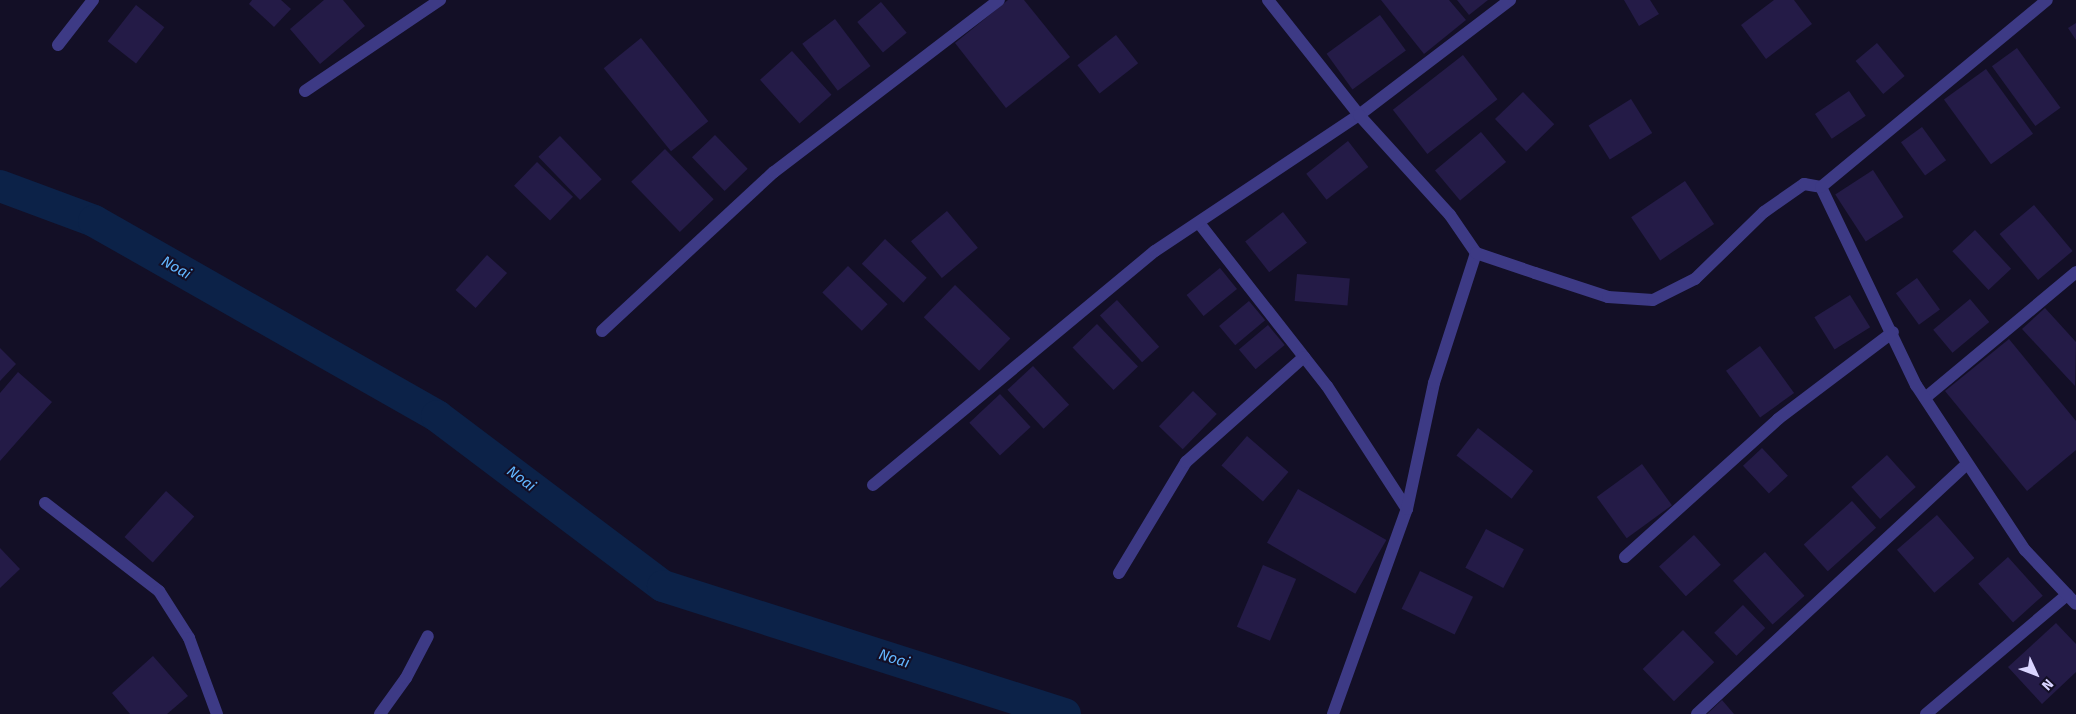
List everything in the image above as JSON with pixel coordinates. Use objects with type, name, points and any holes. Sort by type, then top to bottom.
[{"type":"street","points":[[58,45],[93,0]]},
{"type":"street","points":[[305,91],[440,0]]},
{"type":"street","points":[[602,331],[774,172],[998,0]]},
{"type":"street","points":[[1268,0],[1359,115],[1450,216],[1476,253],[1608,297],[1653,300],[1694,279],[1764,212],[1804,184],[1822,187],[2047,0]]},
{"type":"street","points":[[873,485],[1155,251],[1359,115],[1510,0]]},
{"type":"street","points":[[1822,187],[1924,398],[2025,550],[2072,599],[1926,714]]},
{"type":"street","points":[[1199,223],[1304,357],[1407,509]]},
{"type":"street","points":[[1333,714],[1407,509],[1434,383],[1476,253]]},
{"type":"street","points":[[1924,398],[2076,272]]},
{"type":"street","points":[[1625,557],[1778,419],[1893,332]]},
{"type":"street","points":[[1118,573],[1186,462],[1304,357]]},
{"type":"street","points":[[1696,714],[1967,464]]},
{"type":"street","points":[[45,503],[158,591],[189,638],[218,714]]},
{"type":"street","points":[[380,714],[406,678],[428,636]]},
{"type":"building","points":[[252,0],[281,0],[291,9],[274,27],[249,4]]},
{"type":"building","points":[[324,0],[343,0],[365,26],[320,64],[290,29]]},
{"type":"building","points":[[1008,0],[1024,0],[1070,57],[1006,108],[955,43]]},
{"type":"building","points":[[1381,0],[1449,0],[1466,20],[1424,54]]},
{"type":"building","points":[[1457,0],[1488,0],[1469,15]]},
{"type":"building","points":[[1624,0],[1650,0],[1659,14],[1639,26]]},
{"type":"building","points":[[1774,0],[1794,0],[1812,24],[1766,59],[1741,25]]},
{"type":"building","points":[[881,2],[907,33],[883,53],[857,22]]},
{"type":"building","points":[[136,5],[164,27],[136,63],[108,41]]},
{"type":"building","points":[[1380,15],[1406,51],[1352,89],[1327,54]]},
{"type":"building","points":[[835,19],[871,66],[838,91],[802,44]]},
{"type":"building","points":[[2076,23],[2076,40],[2068,28]]},
{"type":"building","points":[[1116,35],[1138,63],[1100,94],[1077,65]]},
{"type":"building","points":[[641,38],[708,121],[671,151],[604,68]]},
{"type":"building","points":[[1877,43],[1905,76],[1883,94],[1856,61]]},
{"type":"building","points":[[2017,48],[2060,108],[2035,126],[1992,66]]},
{"type":"building","points":[[792,51],[831,95],[800,124],[760,80]]},
{"type":"building","points":[[1463,55],[1497,99],[1427,154],[1393,110]]},
{"type":"building","points":[[1986,69],[2033,134],[1991,164],[1944,100]]},
{"type":"building","points":[[1849,91],[1866,116],[1832,139],[1815,114]]},
{"type":"building","points":[[1523,92],[1554,124],[1526,151],[1495,119]]},
{"type":"building","points":[[1631,99],[1652,133],[1610,159],[1589,125]]},
{"type":"building","points":[[1922,127],[1946,160],[1925,175],[1901,142]]},
{"type":"building","points":[[1481,132],[1506,162],[1460,200],[1435,171]]},
{"type":"building","points":[[715,135],[748,169],[725,191],[692,157]]},
{"type":"building","points":[[560,136],[602,179],[580,200],[538,157]]},
{"type":"building","points":[[1348,141],[1368,167],[1327,200],[1306,174]]},
{"type":"building","points":[[665,149],[714,199],[680,232],[631,182]]},
{"type":"building","points":[[537,162],[573,197],[550,220],[514,186]]},
{"type":"building","points":[[1873,170],[1903,217],[1866,241],[1835,195]]},
{"type":"building","points":[[1685,181],[1714,224],[1660,260],[1631,217]]},
{"type":"building","points":[[2034,205],[2073,251],[2038,280],[2000,234]]},
{"type":"building","points":[[947,211],[978,248],[942,278],[911,241]]},
{"type":"building","points":[[1283,212],[1307,243],[1269,272],[1245,242]]},
{"type":"building","points":[[1975,230],[2011,269],[1988,290],[1952,251]]},
{"type":"building","points":[[885,239],[927,278],[903,303],[862,264]]},
{"type":"building","points":[[487,255],[507,273],[476,308],[456,290]]},
{"type":"building","points":[[848,266],[888,304],[862,331],[822,293]]},
{"type":"building","points":[[1220,268],[1237,289],[1204,316],[1187,295]]},
{"type":"building","points":[[1297,274],[1350,279],[1347,306],[1295,301]]},
{"type":"building","points":[[1917,278],[1940,310],[1919,325],[1896,293]]},
{"type":"building","points":[[955,285],[1010,338],[979,371],[924,317]]},
{"type":"building","points":[[1850,295],[1870,327],[1835,349],[1814,317]]},
{"type":"building","points":[[1970,299],[1989,322],[1953,353],[1933,330]]},
{"type":"building","points":[[1117,300],[1159,347],[1142,362],[1100,315]]},
{"type":"building","points":[[1249,301],[1265,320],[1235,345],[1219,326]]},
{"type":"building","points":[[2045,308],[2076,342],[2075,386],[2022,329]]},
{"type":"building","points":[[1097,324],[1138,366],[1114,390],[1073,348]]},
{"type":"building","points":[[1268,325],[1285,345],[1256,369],[1239,349]]},
{"type":"building","points":[[2009,339],[2076,421],[2076,450],[2027,491],[1945,391]]},
{"type":"building","points":[[1760,346],[1794,393],[1760,418],[1726,371]]},
{"type":"building","points":[[0,348],[16,364],[0,381]]},
{"type":"building","points":[[1033,366],[1069,405],[1044,429],[1007,390]]},
{"type":"building","points":[[18,372],[52,402],[0,461],[0,393]]},
{"type":"building","points":[[1193,391],[1217,414],[1183,449],[1159,426]]},
{"type":"building","points":[[1000,394],[1031,427],[1000,456],[969,423]]},
{"type":"building","points":[[1478,428],[1533,471],[1512,499],[1456,456]]},
{"type":"building","points":[[1247,436],[1289,472],[1263,502],[1221,465]]},
{"type":"building","points":[[1762,448],[1788,476],[1769,494],[1743,466]]},
{"type":"building","points":[[1887,455],[1916,487],[1880,519],[1851,487]]},
{"type":"building","points":[[1642,464],[1672,505],[1627,538],[1597,497]]},
{"type":"building","points":[[1298,489],[1386,540],[1355,594],[1267,543]]},
{"type":"building","points":[[166,491],[194,516],[153,563],[125,537]]},
{"type":"building","points":[[1852,501],[1876,528],[1828,571],[1804,544]]},
{"type":"building","points":[[1937,515],[1974,558],[1934,593],[1897,550]]},
{"type":"building","points":[[1486,529],[1524,549],[1503,588],[1465,568]]},
{"type":"building","points":[[1694,535],[1721,565],[1686,596],[1659,566]]},
{"type":"building","points":[[0,548],[20,569],[0,588]]},
{"type":"building","points":[[1765,552],[1804,596],[1773,625],[1733,581]]},
{"type":"building","points":[[2008,557],[2043,596],[2013,622],[1978,584]]},
{"type":"building","points":[[1263,565],[1296,579],[1270,641],[1237,627]]},
{"type":"building","points":[[1420,571],[1473,597],[1455,635],[1402,609]]},
{"type":"building","points":[[1743,605],[1765,628],[1736,656],[1714,633]]},
{"type":"building","points":[[2056,623],[2076,644],[2076,672],[2042,704],[2008,667]]},
{"type":"building","points":[[1683,630],[1714,662],[1674,701],[1643,669]]},
{"type":"building","points":[[153,656],[188,696],[167,714],[130,714],[112,693]]},
{"type":"building","points":[[1722,700],[1734,714],[1707,714]]},
{"type":"waterway","name":"Noai","points":[[0,186],[94,221],[437,416],[663,586],[1065,714]]}]
